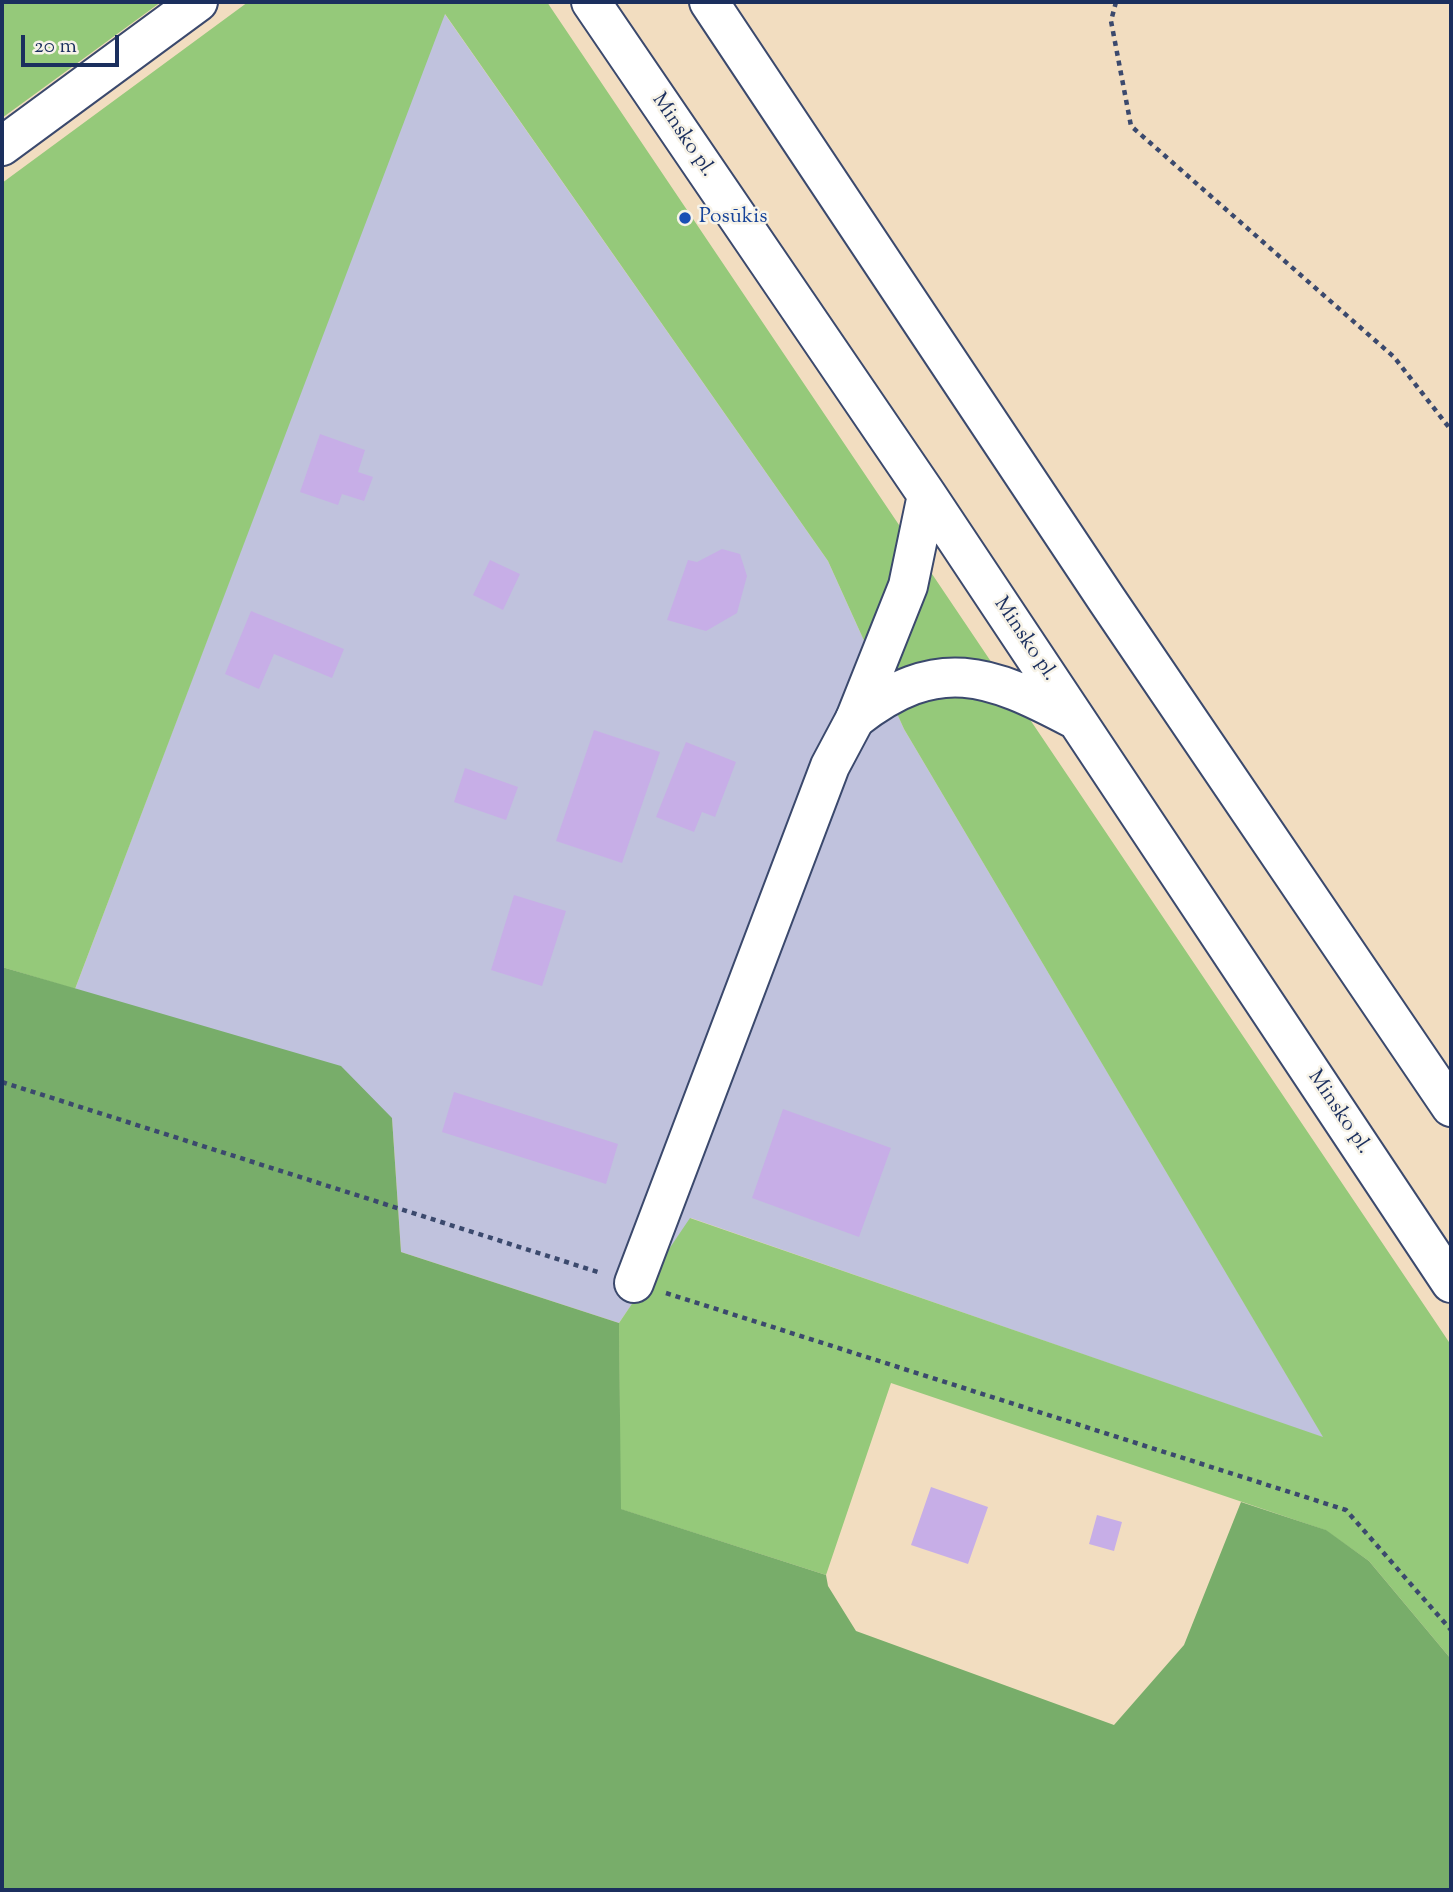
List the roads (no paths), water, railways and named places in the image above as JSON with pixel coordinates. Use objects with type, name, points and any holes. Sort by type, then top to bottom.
[{"type":"main road","points":[[2,146],[198,2]]},
{"type":"main road","name":"Minsko pl.","points":[[591,2],[927,495],[1451,1283]]},
{"type":"main road","points":[[709,2],[1115,612],[1451,1107]]},
{"type":"main road","points":[[634,1283],[830,766],[855,719],[908,586],[927,495]]},
{"type":"main road","points":[[855,719],[876,703],[918,681],[981,678],[1017,689],[1078,721]]},
{"type":"place","name":"Posūkis","points":[[685,218]]}]
